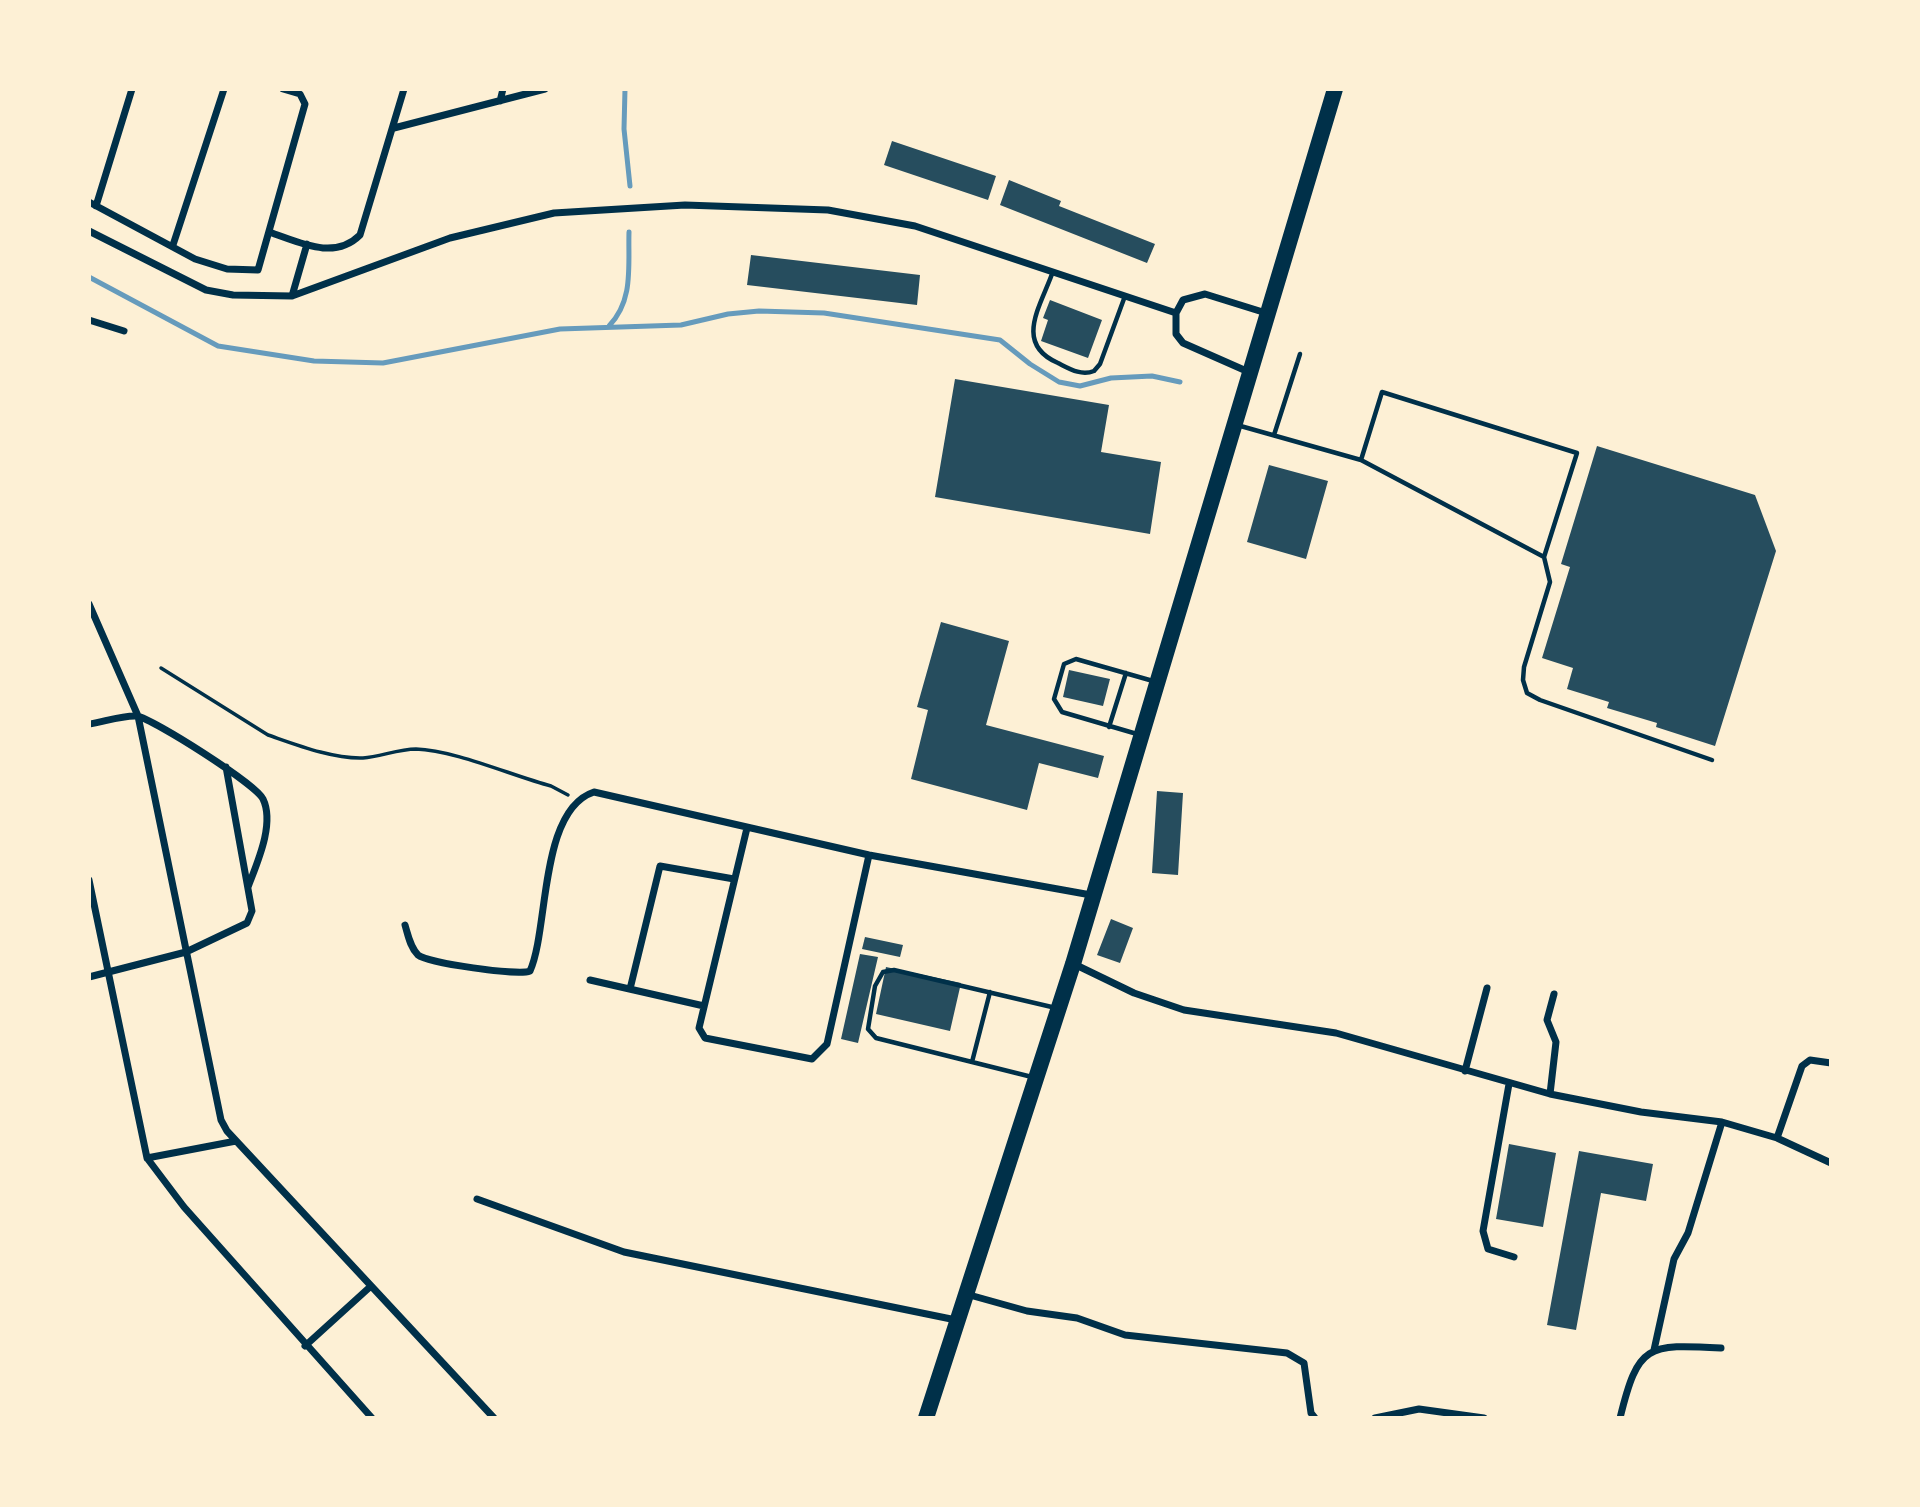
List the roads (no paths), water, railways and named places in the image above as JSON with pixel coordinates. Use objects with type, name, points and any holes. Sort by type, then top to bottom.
[{"type":"main road","points":[[926,1418],[1073,964],[1091,895],[1237,425],[1335,89]]},
{"type":"street","points":[[132,89],[93,204],[214,266],[258,270],[305,104],[300,94],[283,89]]},
{"type":"street","points":[[173,245],[223,89]]},
{"type":"street","points":[[269,232],[307,244],[337,249],[351,244],[360,235],[404,89]]},
{"type":"street","points":[[500,101],[503,89]]},
{"type":"street","points":[[394,128],[545,89]]},
{"type":"street","points":[[89,230],[206,290],[233,295],[292,296],[393,257],[463,235],[554,213],[672,205],[768,207],[869,216],[915,226],[1052,274],[1177,313]]},
{"type":"street","points":[[292,296],[307,244]]},
{"type":"street","points":[[1251,373],[1183,342],[1176,334],[1177,313],[1183,300],[1205,294],[1269,314]]},
{"type":"street","points":[[89,320],[124,331]]},
{"type":"street","points":[[89,604],[138,716],[221,1120],[236,1141],[494,1418]]},
{"type":"street","points":[[89,724],[138,716],[226,766],[249,784],[264,800],[265,828],[248,888]]},
{"type":"street","points":[[89,977],[186,952],[247,923],[252,911],[226,766]]},
{"type":"street","points":[[405,925],[416,953],[429,960],[527,973],[530,971],[549,867],[565,819],[579,801],[589,794],[598,793],[869,855],[1091,895]]},
{"type":"street","points":[[747,828],[699,1028],[705,1038],[812,1059],[816,1057],[827,1044],[869,855]]},
{"type":"street","points":[[630,989],[660,866],[734,879]]},
{"type":"street","points":[[89,880],[147,1158],[184,1207],[305,1346],[372,1418]]},
{"type":"street","points":[[1073,964],[1134,993],[1184,1010],[1336,1032],[1550,1094],[1641,1112],[1722,1122],[1777,1138],[1831,1163]]},
{"type":"street","points":[[590,980],[704,1006]]},
{"type":"street","points":[[1465,1071],[1487,988]]},
{"type":"street","points":[[1550,1094],[1556,1042],[1547,1020],[1554,994]]},
{"type":"street","points":[[1777,1138],[1802,1066],[1810,1060],[1831,1063]]},
{"type":"street","points":[[1509,1084],[1483,1231],[1488,1250],[1514,1257]]},
{"type":"street","points":[[1620,1418],[1633,1370],[1654,1350],[1674,1259],[1688,1233],[1722,1122]]},
{"type":"street","points":[[147,1158],[236,1141]]},
{"type":"street","points":[[477,1199],[624,1252],[957,1320]]},
{"type":"street","points":[[305,1346],[371,1286]]},
{"type":"street","points":[[965,1294],[1027,1311],[1077,1318],[1125,1335],[1287,1353],[1304,1363],[1311,1413],[1315,1418]]},
{"type":"street","points":[[1654,1350],[1721,1348]]},
{"type":"street","points":[[1375,1418],[1419,1409],[1484,1418]]},
{"type":"lane","points":[[1052,274],[1033,327],[1034,343],[1042,357],[1079,373],[1094,372],[1100,364],[1125,296]]},
{"type":"lane","points":[[1273,435],[1300,354]]},
{"type":"lane","points":[[1361,460],[1382,392],[1577,453],[1544,556],[1550,582],[1524,667],[1527,693],[1540,700],[1712,760]]},
{"type":"lane","points":[[1237,425],[1361,460],[1544,556]]},
{"type":"lane","points":[[1141,735],[1067,715],[1057,707],[1055,699],[1064,664],[1076,659],[1157,682]]},
{"type":"lane","points":[[1109,727],[1126,673]]},
{"type":"lane","points":[[1036,1078],[877,1038],[868,1029],[875,986],[883,972],[894,970],[1058,1008]]},
{"type":"lane","points":[[972,1062],[990,992]]},
{"type":"waterway","points":[[625,89],[624,129],[630,186]]},
{"type":"waterway","points":[[609,326],[623,305],[626,294],[629,232]]},
{"type":"waterway","points":[[89,277],[218,346],[314,361],[383,363],[560,329],[681,325],[728,314],[759,311],[824,313],[1000,340],[1030,364],[1059,382],[1080,386],[1111,378],[1152,376],[1180,382]]}]
